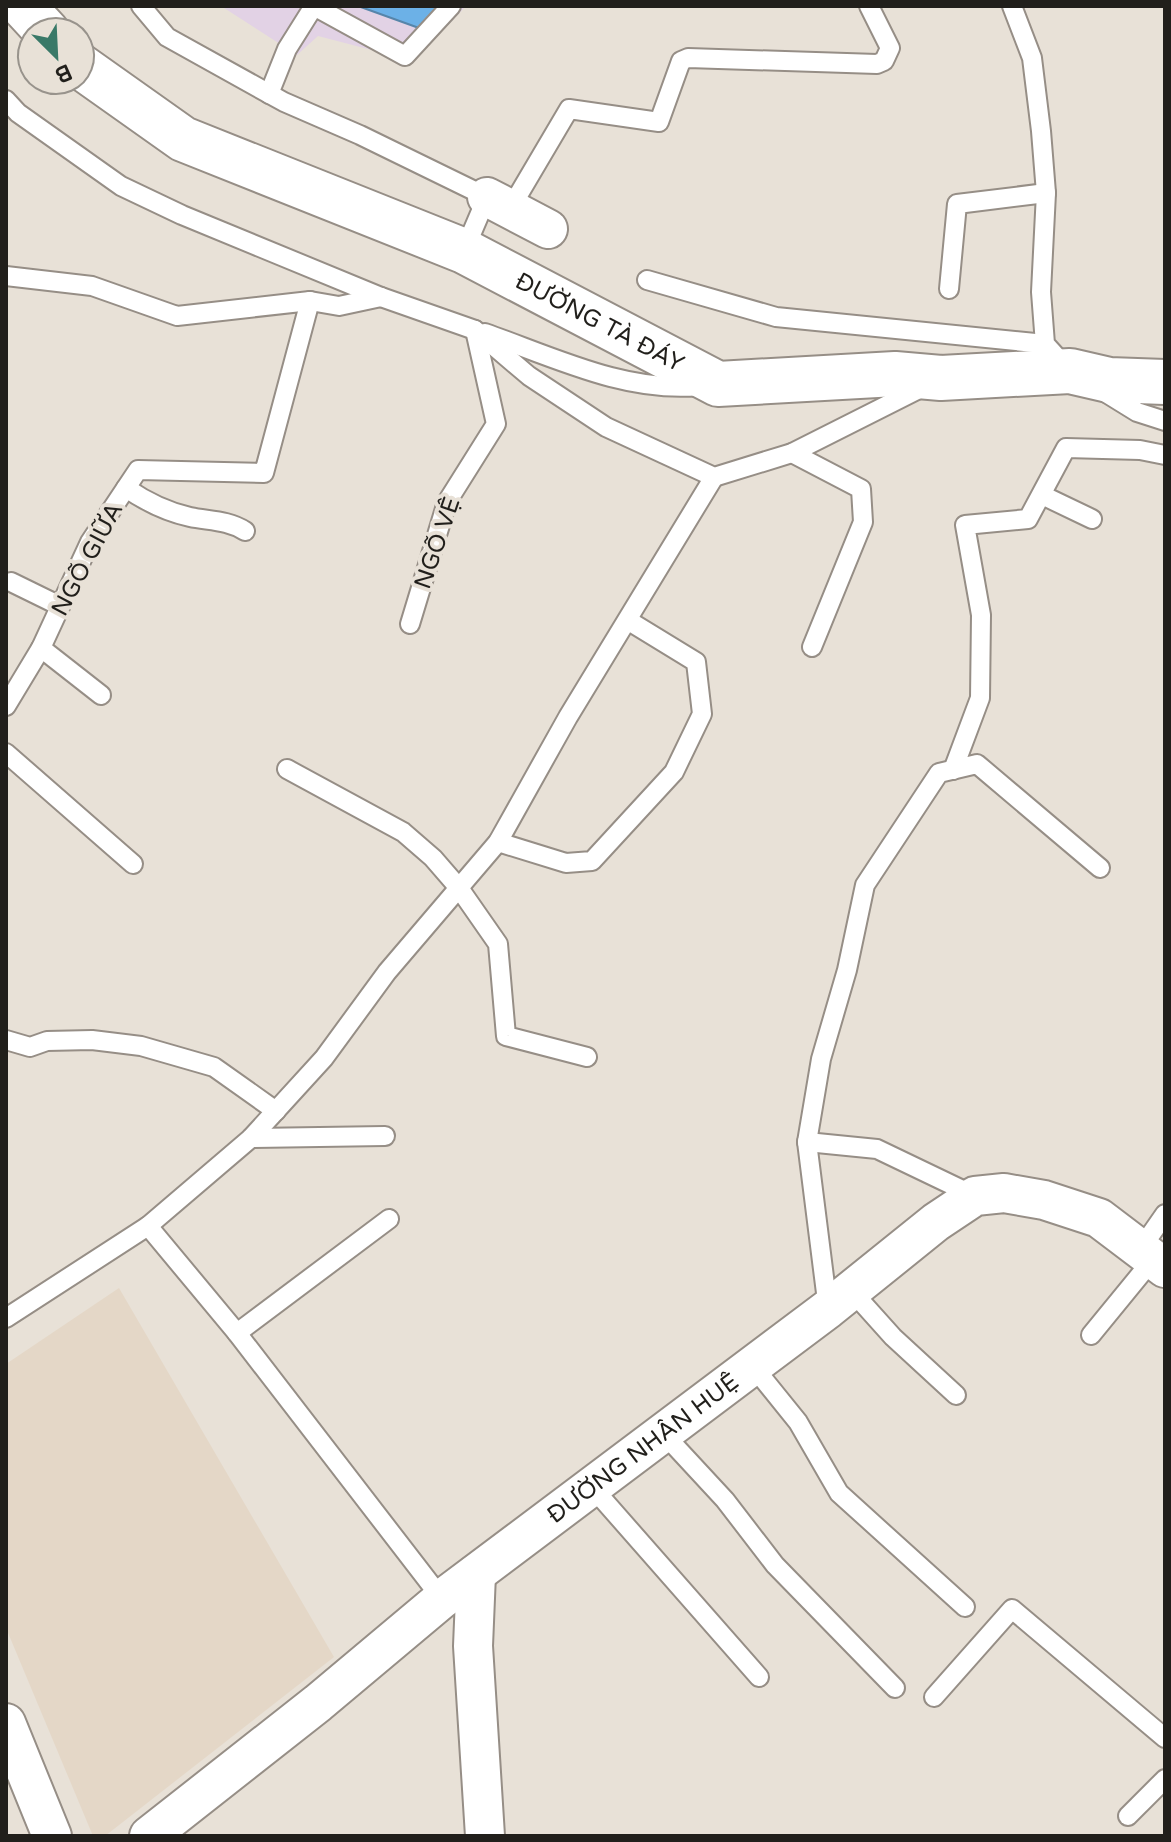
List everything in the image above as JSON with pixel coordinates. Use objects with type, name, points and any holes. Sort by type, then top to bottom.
[{"type":"street","name":"ĐƯỜNG TÀ ĐÁY","points":[[96,77],[183,139],[464,251],[718,384]]},
{"type":"street","points":[[498,203],[548,229]]},
{"type":"street","points":[[718,384],[895,374],[941,378],[1058,358],[1109,380],[1165,382]]},
{"type":"street","points":[[975,1196],[1004,1193],[1044,1200],[1099,1218],[1154,1258]]},
{"type":"street","name":"ĐƯỜNG NHÂN HUỆ","points":[[149,1836],[318,1703],[442,1599],[975,1196]]},
{"type":"street","points":[[476,1574],[473,1646],[485,1836]]},
{"type":"street","points":[[6,1723],[52,1836]]},
{"type":"lane","points":[[141,6],[167,37],[269,94],[498,203]]},
{"type":"lane","points":[[269,94],[287,49],[314,6],[405,56],[451,6]]},
{"type":"lane","points":[[464,251],[569,109],[659,122],[681,61],[688,58],[877,64],[884,61],[890,48],[869,6]]},
{"type":"lane","points":[[1012,6],[1032,58],[1046,193],[1041,292],[1058,358]]},
{"type":"lane","points":[[6,100],[18,113],[121,186],[182,215],[381,297],[634,383],[672,388],[718,384]]},
{"type":"lane","points":[[949,289],[957,204],[1046,193]]},
{"type":"lane","points":[[6,276],[92,286],[177,316],[310,301],[339,306],[381,297]]},
{"type":"lane","points":[[647,280],[776,317],[1058,358],[1137,412],[1165,421]]},
{"type":"lane","name":"NGÕ GIỮA","points":[[6,706],[41,648],[90,542],[138,470],[264,473],[310,301]]},
{"type":"lane","points":[[475,330],[529,376],[606,427],[714,477],[792,453],[941,378]]},
{"type":"lane","name":"NGÕ VỆ","points":[[410,624],[447,502],[496,424],[475,330]]},
{"type":"lane","points":[[953,770],[980,698],[981,615],[965,525],[1028,519],[1066,448],[1140,450],[1165,455]]},
{"type":"lane","points":[[792,453],[861,489],[863,522],[812,647]]},
{"type":"lane","points":[[6,1318],[148,1226],[251,1138],[324,1058],[387,972],[498,842],[568,717],[714,477]]},
{"type":"lane","points":[[126,488],[147,502],[174,512],[234,524],[245,531]]},
{"type":"lane","points":[[1042,495],[1092,519]]},
{"type":"lane","points":[[11,582],[60,606]]},
{"type":"lane","points":[[498,842],[566,863],[592,861],[674,772],[702,714],[696,662],[629,621]]},
{"type":"lane","points":[[41,648],[101,695]]},
{"type":"lane","points":[[6,753],[133,864]]},
{"type":"lane","points":[[956,1395],[893,1337],[839,1298],[807,1142],[821,1059],[847,970],[865,885],[939,773],[977,764],[1100,868]]},
{"type":"lane","points":[[287,769],[403,832],[433,858],[459,888],[498,944],[506,1036],[587,1057]]},
{"type":"lane","points":[[6,1040],[30,1047],[47,1041],[92,1040],[141,1046],[214,1067],[276,1111]]},
{"type":"lane","points":[[251,1138],[385,1136]]},
{"type":"lane","points":[[807,1142],[877,1149],[975,1196]]},
{"type":"lane","points":[[1091,1335],[1154,1258],[1165,1214]]},
{"type":"lane","points":[[237,1333],[389,1219]]},
{"type":"lane","points":[[148,1226],[237,1333],[442,1599]]},
{"type":"lane","points":[[752,1365],[798,1422],[839,1493],[965,1607]]},
{"type":"lane","points":[[662,1432],[725,1500],[775,1565],[895,1688]]},
{"type":"lane","points":[[592,1487],[759,1677]]},
{"type":"lane","points":[[934,1697],[1012,1609],[1165,1738]]},
{"type":"lane","points":[[1128,1816],[1165,1779]]},
{"type":"shaded area","points":[[221,6],[466,6],[414,61],[318,36],[297,55]]},
{"type":"shaded area","points":[[119,1288],[334,1657],[105,1836],[93,1836],[6,1628],[6,1364]]},
{"type":"water","points":[[358,6],[439,6],[419,28]]}]
